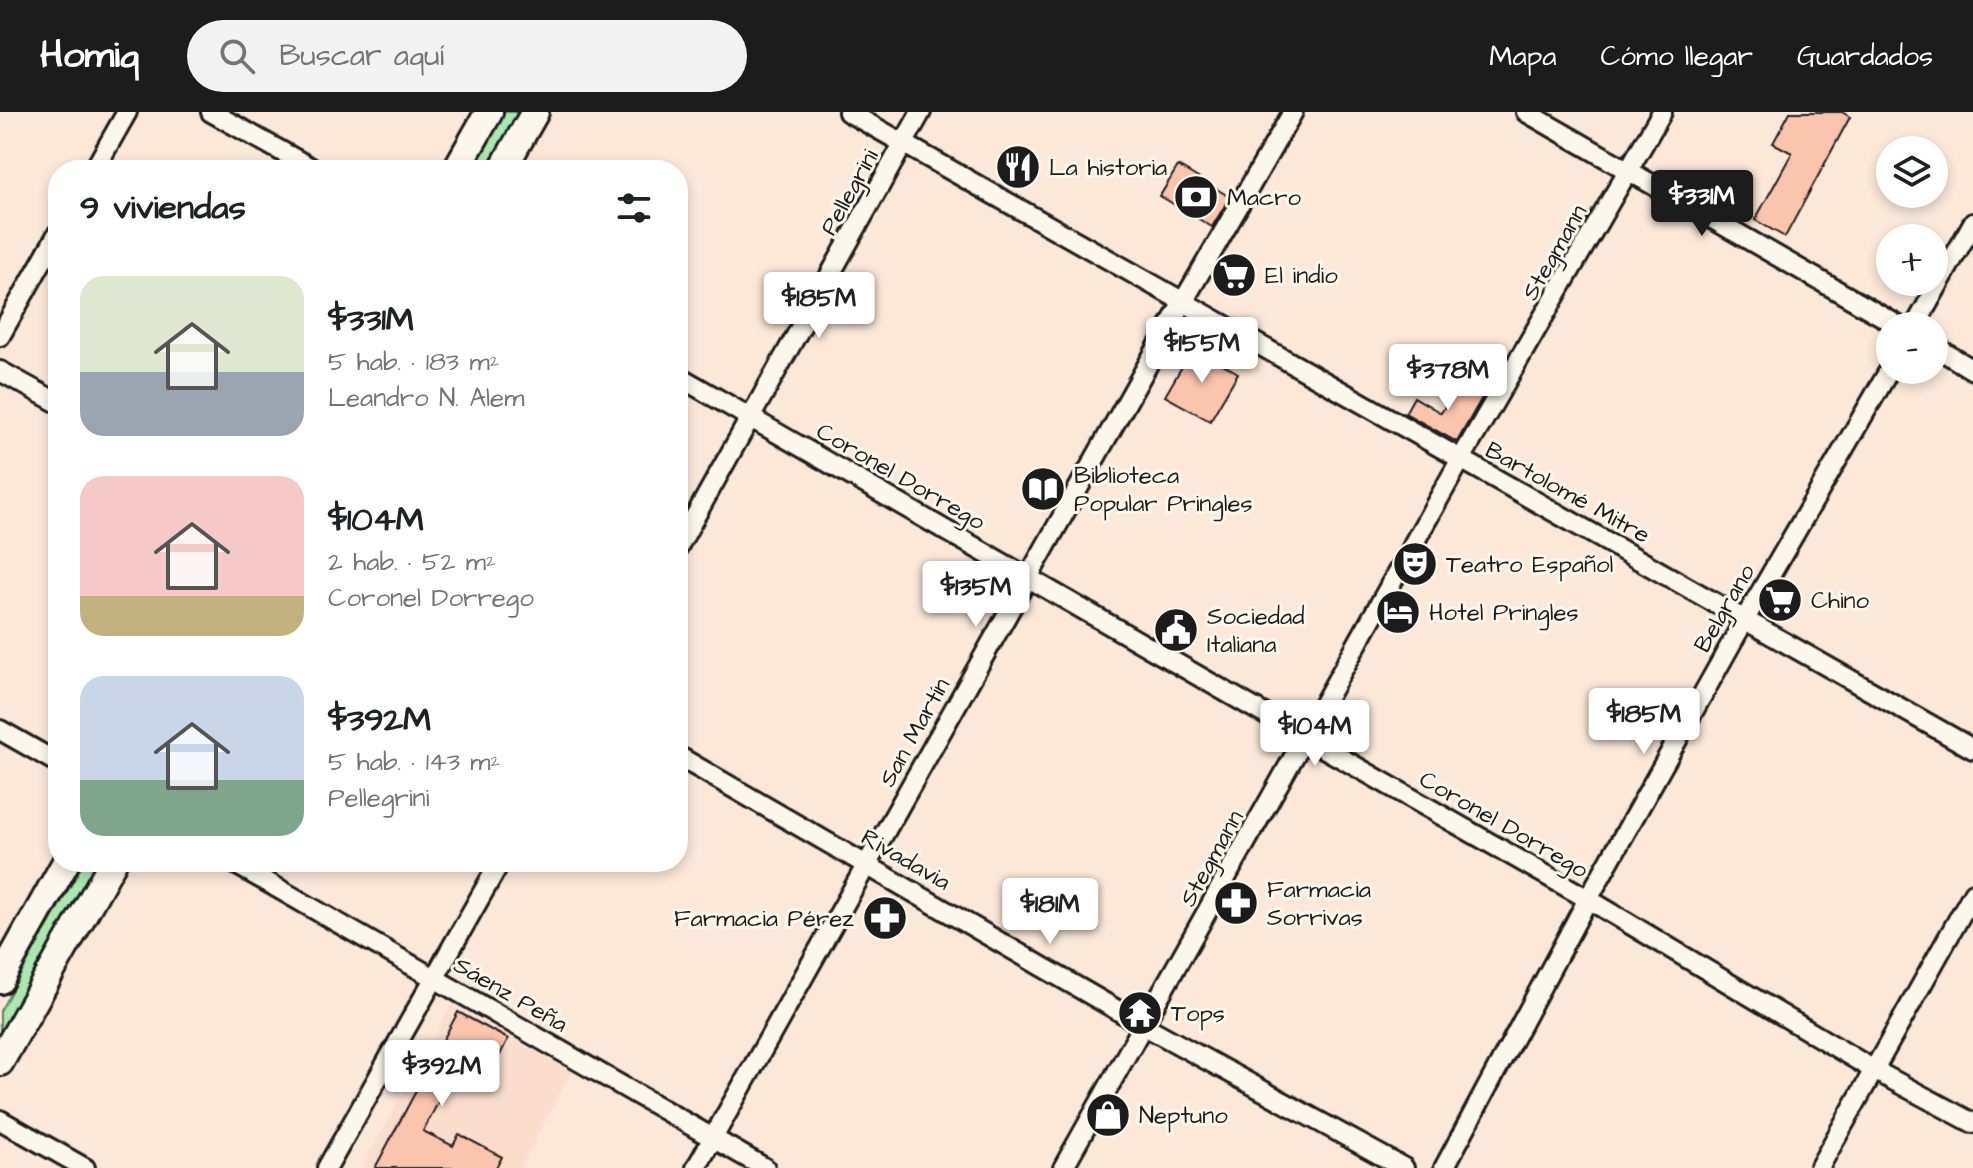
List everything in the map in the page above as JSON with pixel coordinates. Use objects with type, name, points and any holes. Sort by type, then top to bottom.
[{"type":"main road","points":[[462,160],[489,112]]},
{"type":"main road","points":[[508,160],[535,112]]},
{"type":"main road","points":[[0,980],[60,872]]},
{"type":"main road","points":[[0,1062],[107,872]]},
{"type":"street","points":[[100,160],[127,112]]},
{"type":"street","points":[[211,112],[297,160]]},
{"type":"street","name":"Bartolomé Mitre","points":[[848,112],[1973,749]]},
{"type":"street","name":"Pellegrini","points":[[688,529],[921,112]]},
{"type":"street","name":"San Martín","points":[[696,1168],[1293,112]]},
{"type":"street","points":[[1526,112],[1876,313]]},
{"type":"street","name":"Stegmann","points":[[1063,1168],[1461,459],[1662,112]]},
{"type":"street","points":[[1923,312],[1973,223]]},
{"type":"street","points":[[0,336],[48,251]]},
{"type":"street","points":[[1948,355],[1973,370]]},
{"type":"street","points":[[0,371],[48,397]]},
{"type":"street","name":"Coronel Dorrego","points":[[688,382],[1588,899],[1874,1070],[1973,1123]]},
{"type":"street","name":"Belgrano","points":[[1444,1168],[1588,899],[1881,384]]},
{"type":"street","points":[[0,730],[48,757]]},
{"type":"street","name":"Rivadavia","points":[[688,762],[1143,1025],[1404,1168]]},
{"type":"street","name":"Sáenz Peña","points":[[250,872],[765,1168]]},
{"type":"street","points":[[327,1168],[494,872]]},
{"type":"street","points":[[1819,1168],[1973,893]]},
{"type":"street","points":[[0,1120],[85,1168]]},
{"type":"shaded area","points":[[451,1005],[572,1071],[520,1168],[362,1168]]},
{"type":"green space","points":[[505,112],[523,112],[497,160],[478,160]]},
{"type":"green space","points":[[78,872],[97,872],[0,1045],[0,1011]]},
{"type":"building","points":[[1790,112],[1842,112],[1850,117],[1785,237],[1755,220],[1792,153],[1773,143]]},
{"type":"building","name":"Macro","points":[[1178,166],[1230,197],[1212,227],[1160,196]]},
{"type":"building","points":[[1202,352],[1238,373],[1210,421],[1165,396],[1188,356]]},
{"type":"building","points":[[1460,382],[1483,396],[1457,442],[1405,413],[1414,397],[1441,413]]},
{"type":"building","points":[[458,1012],[508,1039],[498,1059],[469,1044],[423,1131],[453,1146],[459,1134],[502,1157],[496,1168],[375,1168]]},
{"type":"place","name":"La historia","points":[[1018,167]]},
{"type":"place","name":"Macro","points":[[1196,197]]},
{"type":"place","name":"El indio","points":[[1234,275]]},
{"type":"place","name":"Biblioteca Popular Pringles","points":[[1043,489]]},
{"type":"place","name":"Teatro Español","points":[[1415,564]]},
{"type":"place","name":"Chino","points":[[1780,600]]},
{"type":"place","name":"Hotel Pringles","points":[[1398,612]]},
{"type":"place","name":"Sociedad Italiana","points":[[1176,630]]},
{"type":"place","name":"Farmacia Sorrivas","points":[[1236,903]]},
{"type":"place","name":"Farmacia Pérez","points":[[885,918]]},
{"type":"place","name":"Tops","points":[[1140,1013]]},
{"type":"place","name":"Neptuno","points":[[1108,1115]]}]
